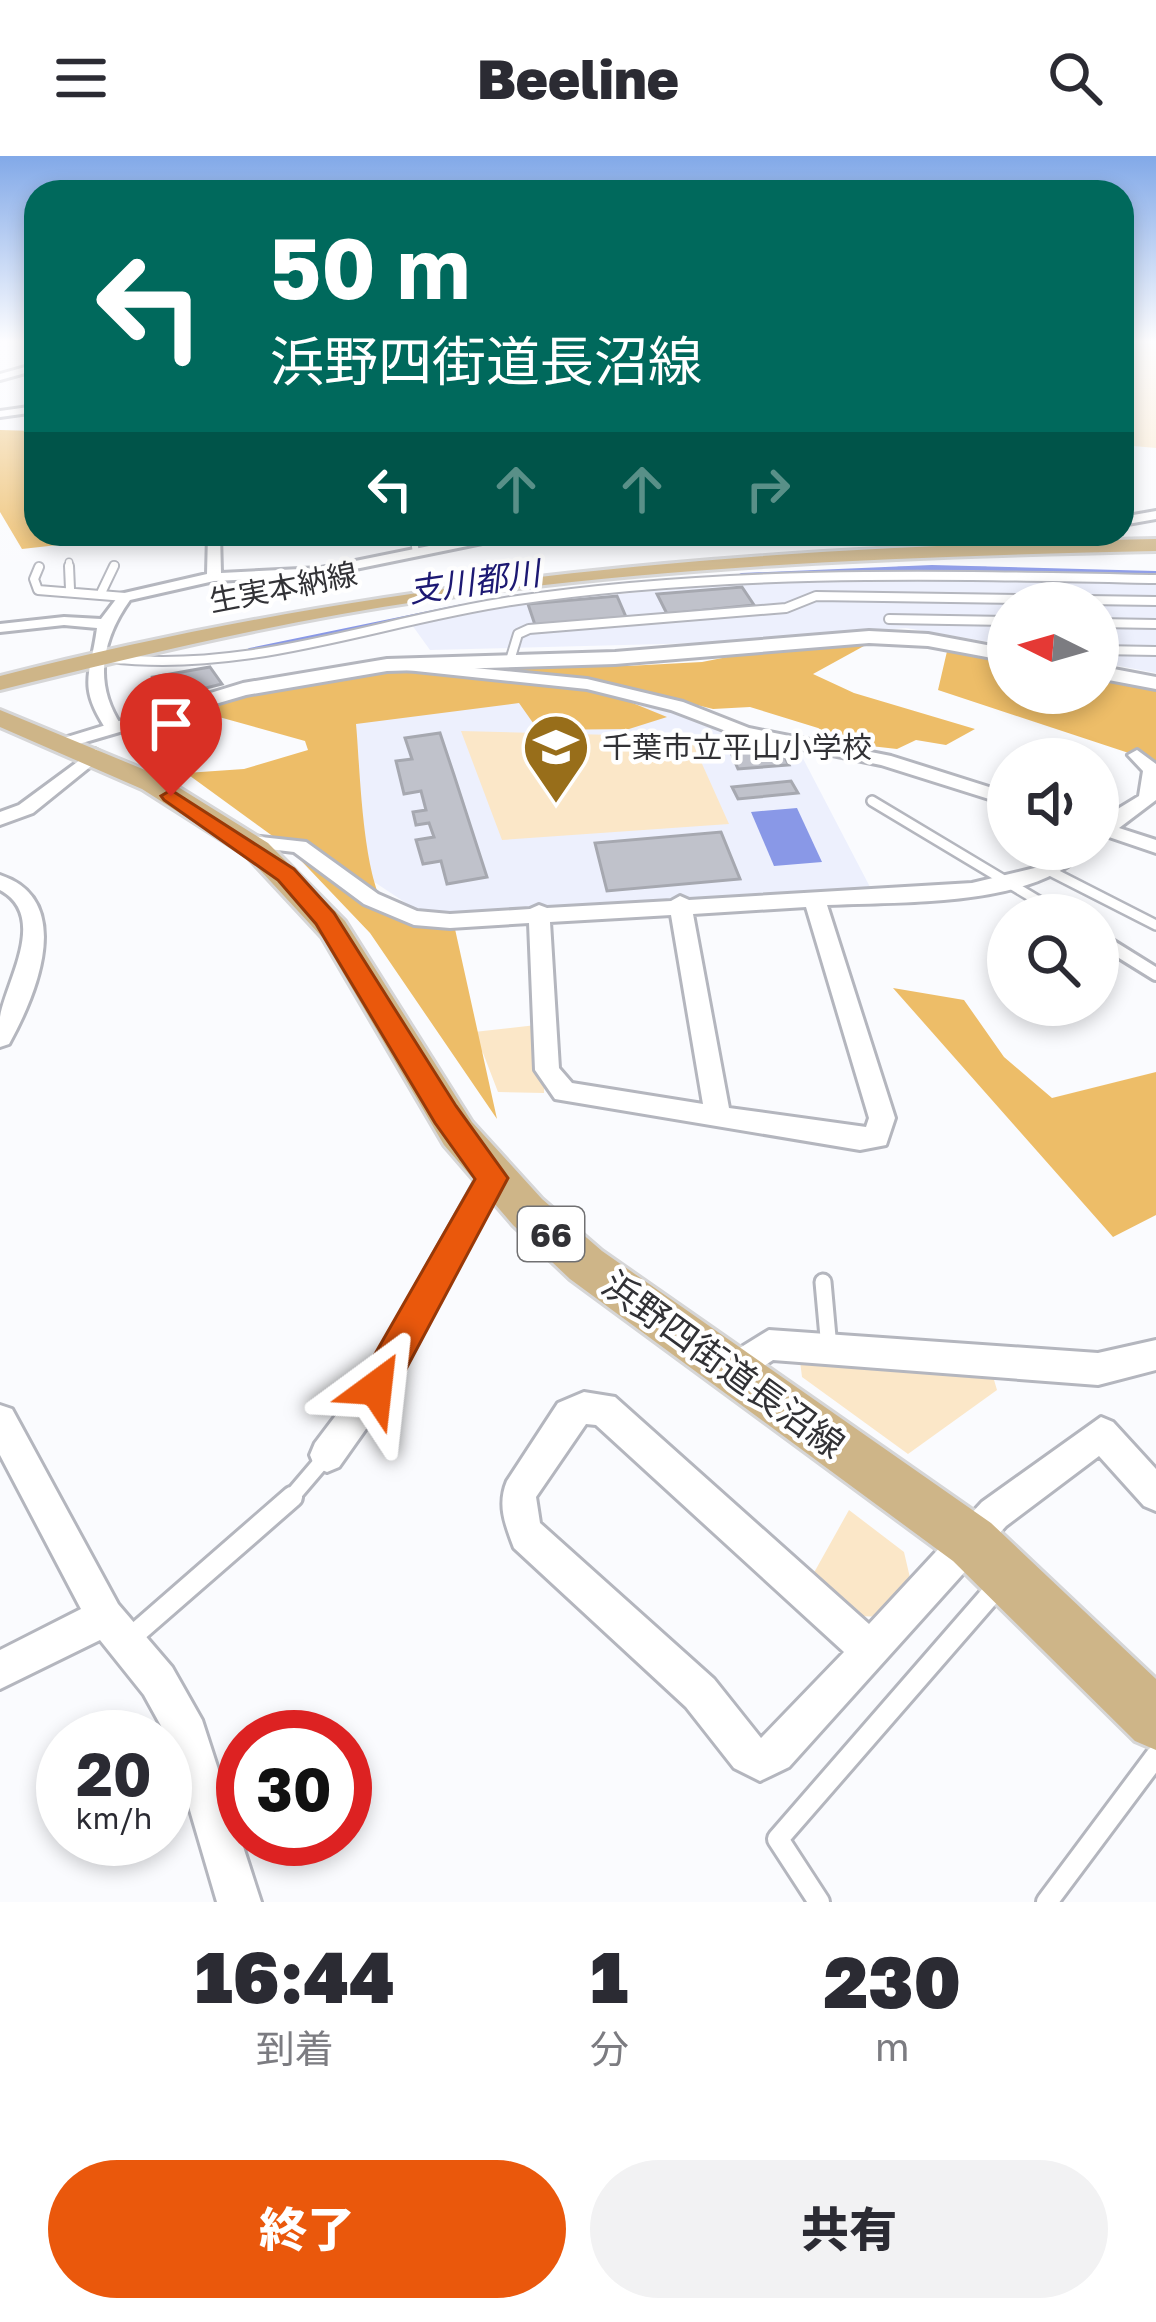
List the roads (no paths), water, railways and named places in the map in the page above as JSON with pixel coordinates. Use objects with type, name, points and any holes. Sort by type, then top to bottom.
[{"type":"main road","name":"生実本納線","points":[[0,670],[101,641],[340,595],[607,560],[837,546]]},
{"type":"main road","name":"生実本納線","points":[[0,683],[101,641],[604,570],[802,555],[1121,546]]},
{"type":"main road","name":"浜野四街道長沼線","points":[[0,718],[90,740],[286,874],[325,918],[445,1115],[492,1178],[586,1265],[972,1542],[1156,1720]]},
{"type":"street","points":[[214,546],[214,577]]},
{"type":"street","points":[[90,740],[91,686],[101,641],[124,597],[214,577],[305,574],[449,546]]},
{"type":"street","points":[[0,628],[64,621],[101,641]]},
{"type":"street","points":[[0,819],[26,809],[90,740],[282,680],[387,665],[615,658],[869,637],[928,640],[987,651]]},
{"type":"street","points":[[387,665],[587,684],[677,706],[745,732],[885,760],[987,792]]},
{"type":"street","points":[[1119,676],[1156,683]]},
{"type":"street","points":[[1119,817],[1148,798],[1152,770],[1137,755]]},
{"type":"street","points":[[1119,836],[1156,848]]},
{"type":"street","points":[[242,841],[299,846],[371,899],[414,918],[450,921],[1012,884],[1050,871]]},
{"type":"street","points":[[0,882],[12,885],[23,897],[33,945],[30,974],[0,1038]]},
{"type":"street","points":[[538,912],[547,1070],[564,1092],[860,1139],[877,1137],[882,1130],[814,898]]},
{"type":"street","points":[[680,903],[718,1117]]},
{"type":"street","points":[[327,1455],[376,1388],[492,1178]]},
{"type":"street","points":[[733,1370],[769,1345],[1099,1369],[1156,1354]]},
{"type":"street","points":[[871,1650],[603,1409],[584,1408],[570,1415],[519,1493],[519,1515],[527,1535],[700,1693],[748,1754],[760,1761],[775,1753],[972,1542],[994,1514],[1101,1434],[1156,1494]]},
{"type":"street","points":[[0,1421],[116,1629],[158,1681],[188,1734],[238,1902]]},
{"type":"street","points":[[0,1670],[116,1629]]},
{"type":"lane","points":[[415,546],[416,553]]},
{"type":"lane","points":[[69,562],[70,589]]},
{"type":"lane","points":[[102,591],[115,565]]},
{"type":"lane","points":[[39,567],[34,578],[38,590],[102,591],[124,597]]},
{"type":"lane","points":[[101,641],[191,664],[506,602],[838,574],[1156,578]]},
{"type":"lane","points":[[511,658],[518,634],[529,628],[786,608],[816,596],[1156,601]]},
{"type":"lane","points":[[889,619],[987,621]]},
{"type":"lane","points":[[1119,623],[1156,624]]},
{"type":"lane","points":[[1119,650],[1156,651]]},
{"type":"lane","points":[[872,801],[1028,894]]},
{"type":"lane","points":[[1050,871],[1156,925]]},
{"type":"lane","points":[[1119,951],[1156,974]]},
{"type":"lane","points":[[823,1282],[829,1349]]},
{"type":"lane","points":[[116,1629],[279,1513],[327,1455]]},
{"type":"lane","points":[[819,1902],[778,1839],[1007,1575]]},
{"type":"lane","points":[[1047,1902],[1156,1756]]},
{"type":"water","points":[[797,808],[822,862],[774,866],[751,812]]},
{"type":"waterway","name":"支川都川","points":[[898,569],[908,569]]},
{"type":"waterway","name":"支川都川","points":[[742,576],[908,569]]},
{"type":"waterway","name":"支川都川","points":[[908,569],[969,569]]},
{"type":"waterway","name":"支川都川","points":[[908,569],[969,569]]},
{"type":"waterway","name":"支川都川","points":[[969,569],[986,569]]},
{"type":"waterway","name":"支川都川","points":[[969,569],[1156,574]]},
{"type":"waterway","name":"支川都川","points":[[250,651],[463,607]]},
{"type":"place","name":"千葉市立平山小学校","points":[[556,806]]}]
